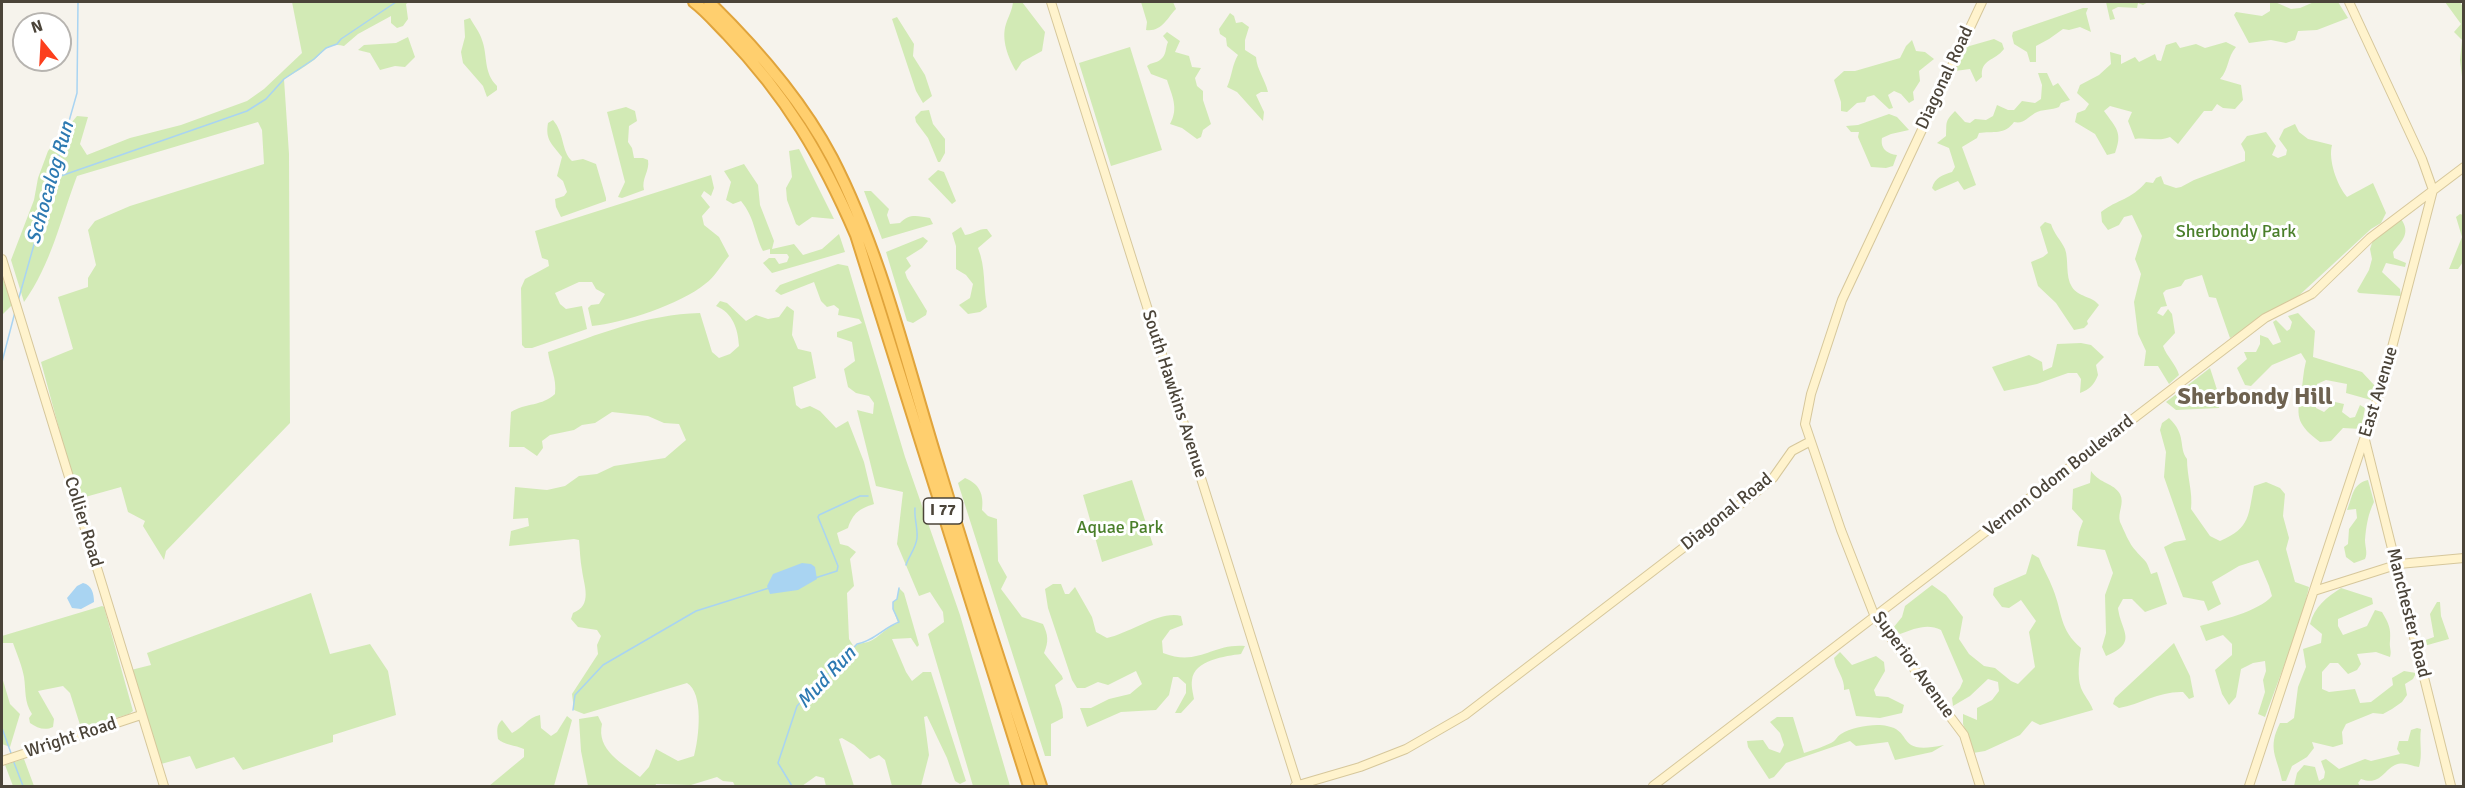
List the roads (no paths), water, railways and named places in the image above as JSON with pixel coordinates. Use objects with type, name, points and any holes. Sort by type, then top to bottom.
[{"type":"highway","name":"I 77","points":[[694,2],[739,47],[780,96],[809,139],[835,186],[874,290],[1029,786]]},
{"type":"highway","name":"I 77","points":[[709,2],[756,49],[809,121],[831,158],[863,224],[882,278],[940,471],[1041,786]]},
{"type":"highway","points":[[1021,726],[1048,786]]},
{"type":"street","name":"South Hawkins Avenue","points":[[1051,2],[1297,786]]},
{"type":"street","name":"Diagonal Road","points":[[1297,786],[1360,767],[1406,749],[1465,715],[1760,489],[1773,478],[1792,451],[1809,442],[1805,415],[1842,300],[1982,2]]},
{"type":"street","points":[[2349,2],[2422,159],[2433,190]]},
{"type":"street","name":"Vernon Odom Boulevard","points":[[1653,786],[2265,318],[2312,294],[2370,238],[2463,166]]},
{"type":"street","name":"East Avenue","points":[[2249,786],[2365,440],[2393,348],[2433,190]]},
{"type":"street","name":"Collier Road","points":[[2,258],[164,786]]},
{"type":"street","name":"Manchester Road","points":[[2365,440],[2451,786]]},
{"type":"street","name":"Superior Avenue","points":[[1809,442],[1875,617],[1964,735],[1980,786]]},
{"type":"street","points":[[2314,591],[2396,565],[2463,558]]},
{"type":"street","name":"Wright Road","points":[[9,758],[141,715]]},
{"type":"water","points":[[802,563],[815,567],[817,579],[798,590],[770,594],[767,586],[773,574]]},
{"type":"water","points":[[83,583],[92,590],[94,602],[81,609],[72,608],[67,598],[77,586]]},
{"type":"waterway","name":"Schocalog Run","points":[[18,301],[77,93],[78,2]]},
{"type":"waterway","points":[[52,179],[247,111],[266,99],[284,79],[326,48],[337,44],[396,2]]},
{"type":"waterway","name":"Schocalog Run","points":[[2,362],[15,312]]},
{"type":"waterway","points":[[815,578],[837,571],[838,566],[819,515],[860,496],[868,496]]},
{"type":"waterway","name":"Mud Run","points":[[906,565],[917,538],[915,508]]},
{"type":"waterway","points":[[573,710],[575,695],[603,665],[696,611],[769,588]]},
{"type":"waterway","name":"Mud Run","points":[[792,786],[778,763],[797,706],[857,644],[899,622],[893,609],[893,602],[897,599],[899,588]]},
{"type":"waterway","name":"Schocalog Run","points":[[2,728],[12,756]]},
{"type":"waterway","name":"Schocalog Run","points":[[13,760],[23,786]]},
{"type":"district","name":"Sherbondy Hill","points":[[2255,398]]},
{"type":"park label","name":"Sherbondy Park","points":[[2236,232]]},
{"type":"park label","name":"Aquae Park","points":[[1120,528]]}]
